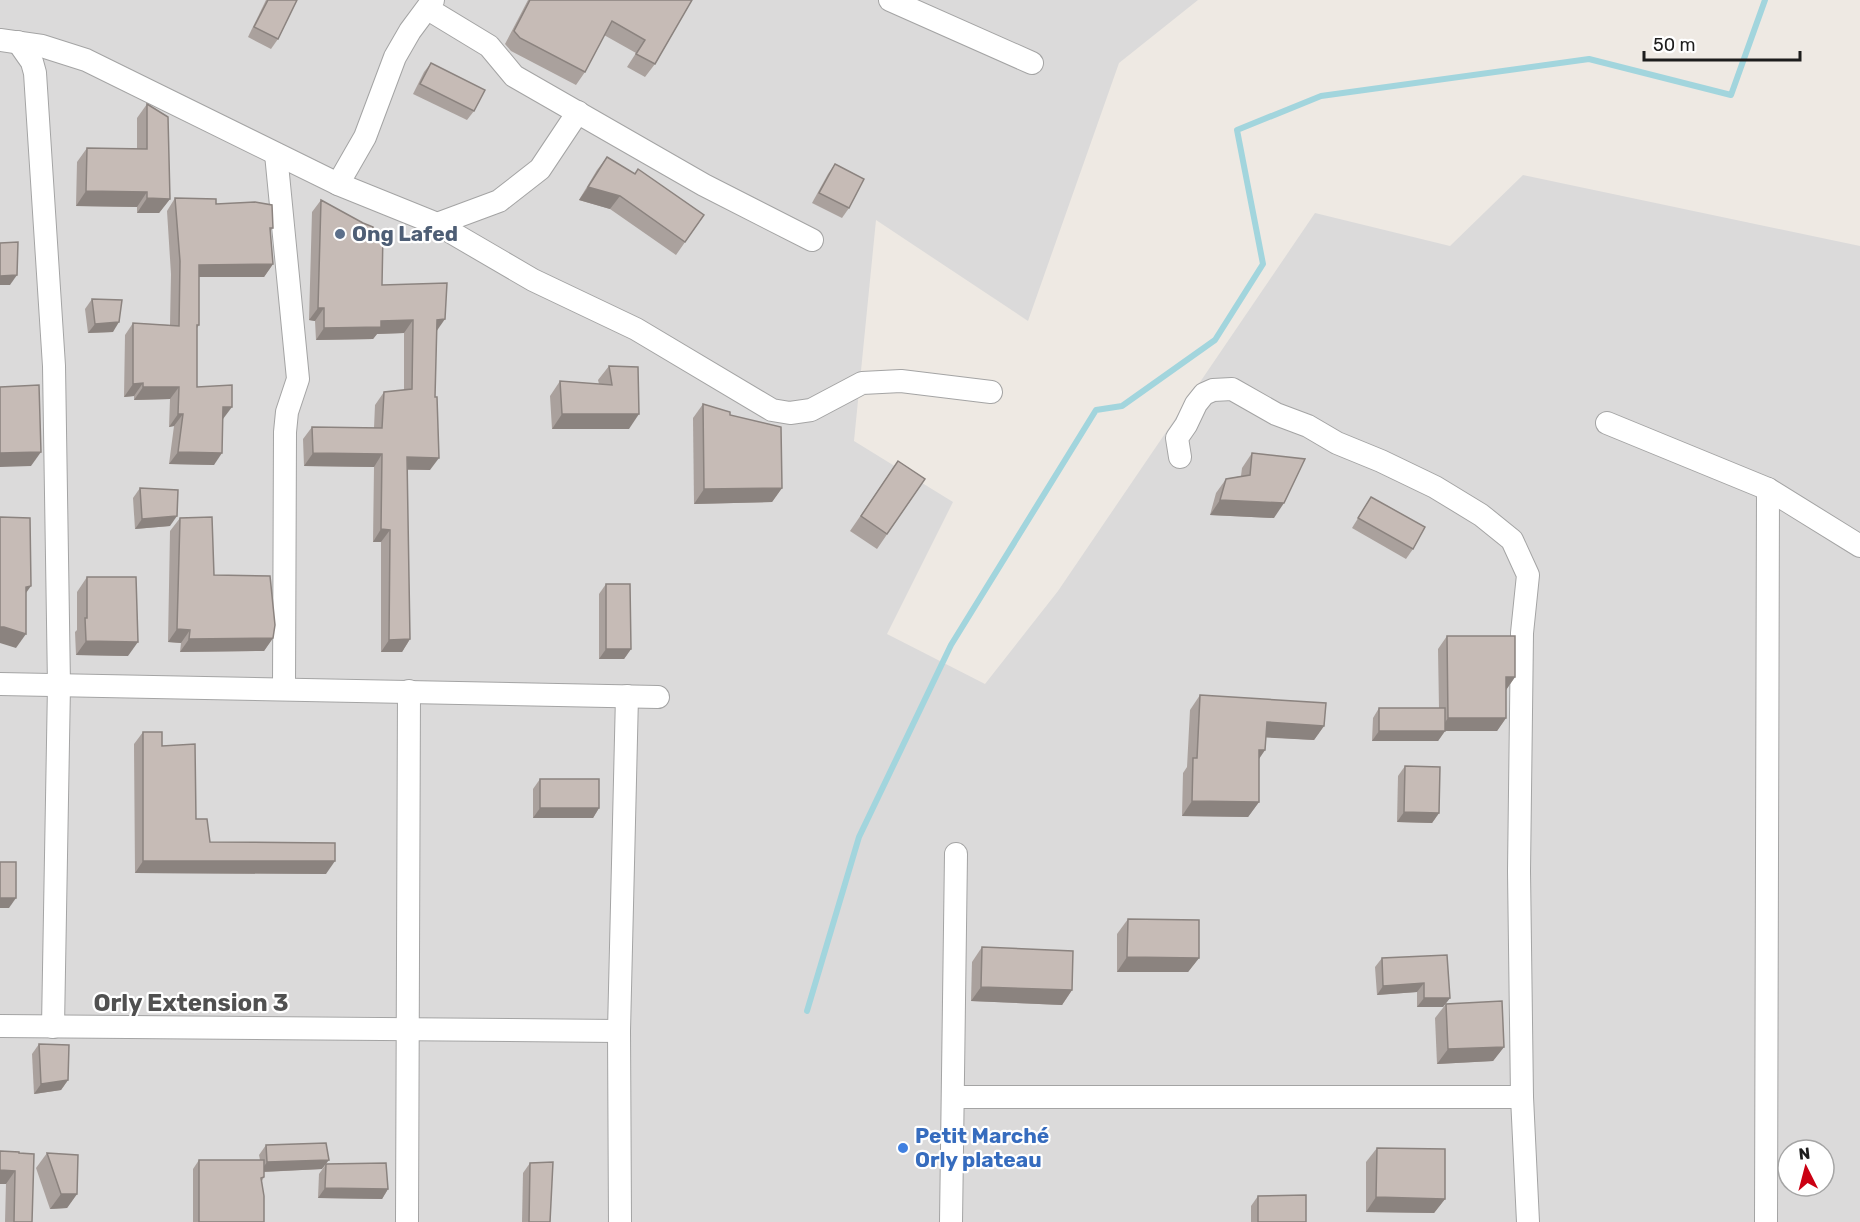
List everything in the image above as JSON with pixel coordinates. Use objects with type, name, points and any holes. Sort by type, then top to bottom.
[{"type":"street","points":[[890,0],[1032,63]]},
{"type":"street","points":[[338,184],[365,137],[395,57],[410,31],[431,4],[489,46],[514,76],[704,185],[812,240]]},
{"type":"street","points":[[9,41],[42,46],[86,60],[338,184],[437,224],[533,280],[636,329],[772,411],[790,413],[811,410],[862,383],[901,381],[991,392]]},
{"type":"street","points":[[9,41],[32,62],[35,73],[54,366],[59,685],[53,1027]]},
{"type":"street","points":[[437,224],[499,201],[540,169],[578,112]]},
{"type":"street","points":[[276,154],[298,379],[287,412],[285,432],[284,688]]},
{"type":"street","points":[[1180,457],[1176,438],[1186,425],[1196,404],[1204,394],[1213,390],[1232,389],[1276,414],[1308,426],[1337,443],[1435,487],[1481,516],[1512,540],[1528,575],[1522,633],[1519,871],[1522,1097],[1528,1222]]},
{"type":"street","points":[[1606,423],[1768,489],[1860,546]]},
{"type":"street","points":[[1766,1222],[1768,489]]},
{"type":"street","points":[[0,684],[658,697]]},
{"type":"street","points":[[407,1222],[409,691]]},
{"type":"street","points":[[620,1222],[619,1031],[627,696]]},
{"type":"street","points":[[951,1222],[956,854]]},
{"type":"street","points":[[0,1026],[619,1031]]},
{"type":"street","points":[[953,1097],[1522,1097]]},
{"type":"shaded area","points":[[0,0],[1198,0],[1119,63],[1028,321],[876,220],[854,441],[953,502],[887,634],[985,684],[1058,591],[1315,213],[1450,246],[1523,175],[1860,246],[1860,1222],[0,1222]]},
{"type":"building","points":[[268,0],[297,0],[278,39],[254,27]]},
{"type":"building","points":[[530,0],[692,0],[655,64],[636,54],[645,40],[612,21],[585,72],[520,38],[514,31]]},
{"type":"building","points":[[431,63],[485,90],[474,111],[420,84]]},
{"type":"building","points":[[147,104],[168,117],[170,199],[147,198],[147,192],[86,191],[87,148],[147,149]]},
{"type":"building","points":[[607,157],[635,174],[638,169],[704,215],[685,242],[620,196],[588,187]]},
{"type":"building","points":[[835,164],[864,179],[849,208],[819,193]]},
{"type":"building","points":[[175,198],[216,199],[216,204],[255,202],[272,205],[273,228],[270,228],[273,264],[199,265],[197,387],[232,385],[232,407],[223,407],[222,453],[178,452],[183,414],[178,414],[179,387],[143,387],[143,383],[133,384],[133,323],[179,326],[180,261]]},
{"type":"building","points":[[321,200],[373,227],[373,232],[383,233],[382,285],[447,283],[445,319],[437,320],[435,397],[437,397],[439,458],[407,457],[410,639],[389,640],[390,530],[381,529],[382,454],[313,453],[312,427],[382,428],[384,392],[412,389],[413,320],[381,321],[381,327],[324,328],[324,308],[318,308]]},
{"type":"building","points":[[18,242],[17,275],[0,276],[0,243]]},
{"type":"building","points":[[92,299],[122,300],[119,322],[95,324]]},
{"type":"building","points":[[609,366],[638,367],[639,414],[562,414],[560,381],[612,385]]},
{"type":"building","points":[[39,385],[41,452],[0,453],[0,387]]},
{"type":"building","points":[[703,404],[730,412],[730,415],[781,427],[782,488],[704,489]]},
{"type":"building","points":[[1252,453],[1305,459],[1284,503],[1220,500],[1226,479],[1250,475]]},
{"type":"building","points":[[898,461],[925,479],[887,534],[861,516]]},
{"type":"building","points":[[140,488],[178,490],[177,516],[142,519]]},
{"type":"building","points":[[1371,497],[1425,527],[1413,549],[1358,518]]},
{"type":"building","points":[[0,517],[30,518],[31,586],[26,587],[26,634],[0,627]]},
{"type":"building","points":[[212,517],[214,575],[270,576],[275,625],[273,638],[189,639],[190,630],[177,629],[180,518]]},
{"type":"building","points":[[87,577],[136,577],[138,642],[86,641]]},
{"type":"building","points":[[606,584],[630,584],[631,649],[606,649]]},
{"type":"building","points":[[1447,636],[1515,636],[1515,677],[1506,677],[1506,718],[1448,718]]},
{"type":"building","points":[[1200,695],[1326,703],[1324,726],[1267,722],[1265,750],[1259,750],[1259,802],[1192,801],[1193,758],[1197,758]]},
{"type":"building","points":[[1379,708],[1445,708],[1445,731],[1379,731]]},
{"type":"building","points":[[143,732],[162,732],[162,746],[195,744],[196,819],[207,819],[210,842],[335,843],[335,861],[143,861]]},
{"type":"building","points":[[1405,766],[1440,767],[1439,813],[1404,812]]},
{"type":"building","points":[[540,779],[599,779],[599,808],[540,808]]},
{"type":"building","points":[[0,862],[16,862],[16,898],[0,898]]},
{"type":"building","points":[[1128,919],[1199,920],[1199,958],[1127,957]]},
{"type":"building","points":[[982,947],[1073,951],[1072,990],[981,987]]},
{"type":"building","points":[[1447,955],[1450,998],[1424,998],[1424,983],[1383,986],[1382,958]]},
{"type":"building","points":[[1502,1001],[1504,1047],[1448,1049],[1446,1004]]},
{"type":"building","points":[[39,1044],[69,1045],[68,1080],[41,1084]]},
{"type":"building","points":[[326,1143],[329,1160],[267,1162],[266,1145]]},
{"type":"building","points":[[1377,1148],[1445,1149],[1445,1199],[1376,1197]]},
{"type":"building","points":[[0,1151],[34,1154],[32,1222],[14,1222],[15,1171],[0,1170]]},
{"type":"building","points":[[47,1153],[78,1155],[77,1194],[61,1194]]},
{"type":"building","points":[[199,1160],[264,1160],[264,1177],[261,1178],[264,1222],[199,1222]]},
{"type":"building","points":[[553,1162],[550,1222],[529,1222],[530,1163]]},
{"type":"building","points":[[386,1163],[388,1189],[325,1188],[326,1164]]},
{"type":"building","points":[[1306,1195],[1306,1222],[1258,1222],[1258,1196]]},
{"type":"waterway","points":[[807,1011],[859,837],[951,645],[1096,410],[1122,406],[1215,340],[1263,264],[1237,130],[1321,96],[1589,59],[1731,95],[1765,0]]},
{"type":"place","name":"Ong Lafed","points":[[340,234]]},
{"type":"place","name":"Petit Marché Orly plateau","points":[[903,1148]]},
{"type":"district","name":"Orly Extension 3","points":[[191,1003]]}]
